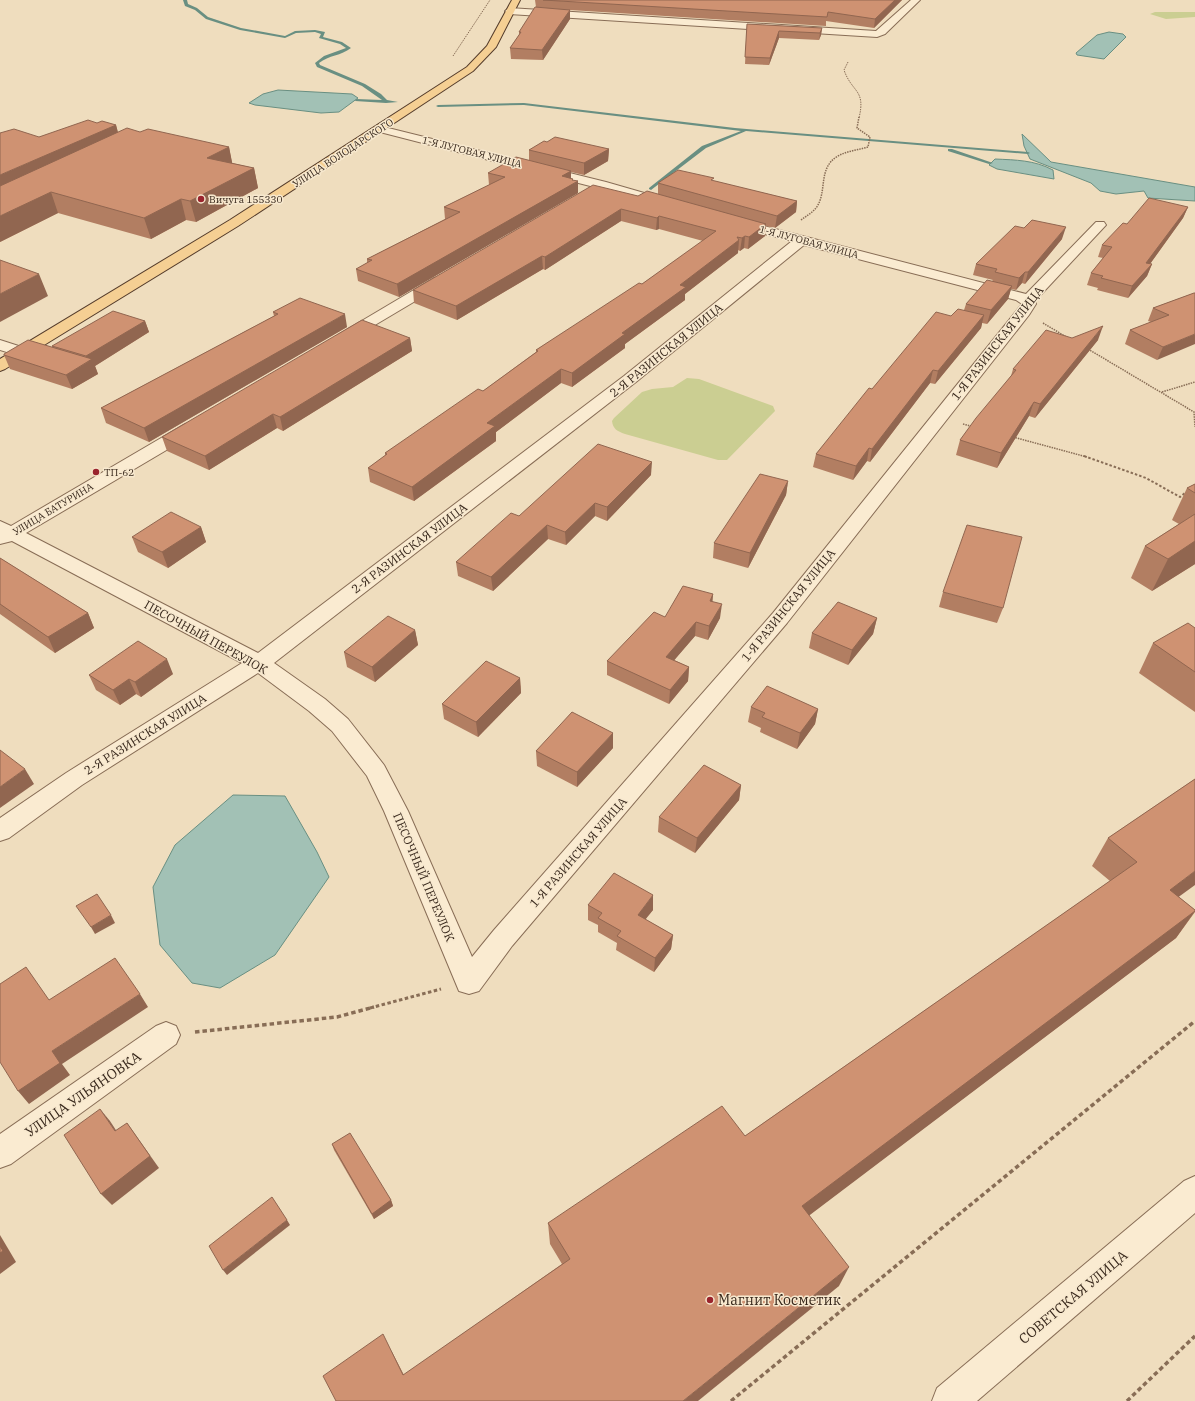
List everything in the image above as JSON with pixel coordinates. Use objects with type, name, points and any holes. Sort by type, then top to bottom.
[{"type":"main road","name":"УЛИЦА ВОЛОДАРСКОГО","points":[[0,366],[234,223],[470,69],[491,47],[516,0]]},
{"type":"street","points":[[509,11],[877,34],[882,32],[916,0]]},
{"type":"street","name":"1-Я ЛУГОВАЯ УЛИЦА","points":[[380,129],[602,185],[677,206]]},
{"type":"street","points":[[581,197],[602,185]]},
{"type":"street","name":"1-Я ЛУГОВАЯ УЛИЦА","points":[[722,219],[782,236],[1021,297],[1026,306]]},
{"type":"street","name":"1-Я РАЗИНСКАЯ УЛИЦА","points":[[469,982],[503,938],[780,618],[1026,306],[1100,225]]},
{"type":"street","name":"2-Я РАЗИНСКАЯ УЛИЦА","points":[[0,831],[74,779],[259,663],[630,379],[802,240]]},
{"type":"street","points":[[327,347],[451,274]]},
{"type":"street","points":[[0,345],[23,352]]},
{"type":"street","name":"УЛИЦА БАТУРИНА","points":[[4,534],[204,420]]},
{"type":"street","name":"ПЕСОЧНЫЙ ПЕРЕУЛОК","points":[[4,534],[259,663],[317,705],[340,725],[376,771],[417,856],[469,982]]},
{"type":"street","name":"УЛИЦА УЛЬЯНОВКА","points":[[0,1153],[166,1035]]},
{"type":"street","name":"СОВЕТСКАЯ УЛИЦА","points":[[950,1401],[1195,1192]]},
{"type":"path","points":[[782,236],[816,208],[821,193],[821,180],[827,167],[837,157],[868,147],[870,137],[857,128],[857,120],[862,104],[861,96],[846,78],[844,70],[848,62]]},
{"type":"path","points":[[1026,306],[1071,340]]},
{"type":"path","points":[[1085,347],[1194,412],[1195,427]]},
{"type":"path","points":[[1161,392],[1195,382]]},
{"type":"path","points":[[939,417],[977,428]]},
{"type":"path","points":[[1008,436],[1084,456],[1146,478],[1180,498],[1190,489]]},
{"type":"path","points":[[166,1035],[337,1017],[469,982]]},
{"type":"path","points":[[731,1401],[1195,1021]]},
{"type":"path","points":[[1127,1401],[1195,1336]]},
{"type":"green space","points":[[1155,12],[1195,12],[1195,17],[1166,19],[1150,14]]},
{"type":"green space","points":[[687,378],[699,379],[773,406],[775,411],[727,460],[718,460],[625,434],[614,428],[612,421],[614,418],[642,392],[652,389],[673,387]]},
{"type":"shaded area","points":[[1109,32],[1123,34],[1126,37],[1104,59],[1077,55],[1076,53],[1097,35]]},
{"type":"shaded area","points":[[278,90],[352,94],[358,98],[339,112],[321,113],[249,103],[263,94]]},
{"type":"shaded area","points":[[1022,134],[1051,162],[1195,187],[1195,201],[1148,198],[1144,191],[1116,194],[1100,191],[1091,183],[1030,159],[1024,146]]},
{"type":"shaded area","points":[[995,159],[1025,161],[1039,164],[1053,170],[1054,179],[997,169],[989,165]]},
{"type":"shaded area","points":[[233,795],[285,796],[317,852],[329,877],[275,955],[220,988],[192,983],[160,945],[153,887],[175,845]]},
{"type":"building","points":[[543,0],[895,0],[875,19],[828,12],[827,17]]},
{"type":"building","points":[[535,7],[570,10],[542,50],[510,48],[521,32],[519,32]]},
{"type":"building","points":[[747,24],[822,28],[820,33],[779,31],[770,58],[745,57]]},
{"type":"building","points":[[88,120],[97,123],[102,121],[116,125],[0,175],[0,133],[14,129],[39,137]]},
{"type":"building","points":[[127,128],[140,132],[148,129],[229,147],[207,158],[254,168],[190,201],[181,199],[144,218],[51,192],[0,216],[0,186]]},
{"type":"building","points":[[555,137],[609,149],[584,163],[529,150],[544,141],[547,142]]},
{"type":"building","points":[[516,157],[571,171],[562,176],[578,181],[397,284],[356,269],[372,260],[367,259],[460,212],[444,207],[505,177],[488,173]]},
{"type":"building","points":[[678,170],[714,178],[711,180],[797,201],[777,216],[658,183]]},
{"type":"building","points":[[593,185],[638,196],[647,191],[766,224],[749,237],[737,237],[739,240],[680,285],[686,287],[622,333],[625,334],[572,373],[561,369],[487,423],[495,426],[412,487],[368,468],[387,454],[385,453],[478,389],[483,391],[538,351],[536,350],[639,283],[642,284],[716,231],[659,216],[657,218],[621,209],[545,257],[542,256],[456,306],[413,290]]},
{"type":"building","points":[[1149,198],[1188,207],[1146,263],[1152,264],[1132,286],[1101,278],[1103,276],[1091,273],[1112,247],[1102,245],[1123,223],[1127,224]]},
{"type":"building","points":[[1032,220],[1066,227],[1028,272],[1025,272],[1019,278],[995,272],[997,269],[976,264],[1015,226],[1024,228]]},
{"type":"building","points":[[0,260],[39,274],[0,294]]},
{"type":"building","points":[[987,280],[1012,286],[991,310],[966,304]]},
{"type":"building","points":[[1194,293],[1195,334],[1163,347],[1130,330],[1169,315],[1153,308]]},
{"type":"building","points":[[300,298],[345,314],[144,428],[101,408],[278,314],[273,312]]},
{"type":"building","points":[[958,309],[984,315],[938,371],[933,370],[872,449],[869,448],[856,466],[816,454],[869,388],[872,389],[936,312],[951,316]]},
{"type":"building","points":[[113,311],[145,321],[86,356],[52,346]]},
{"type":"building","points":[[362,320],[410,338],[280,417],[273,414],[205,456],[162,437]]},
{"type":"building","points":[[1103,326],[1040,404],[1034,402],[1001,453],[960,440],[976,418],[1016,370],[1013,369],[1046,330],[1072,338]]},
{"type":"building","points":[[28,340],[92,359],[66,375],[4,355]]},
{"type":"building","points":[[598,444],[652,462],[607,507],[595,503],[565,532],[547,525],[491,577],[456,562],[511,513],[519,516]]},
{"type":"building","points":[[760,474],[788,481],[750,553],[714,543]]},
{"type":"building","points":[[1195,484],[1195,493],[1187,488]]},
{"type":"building","points":[[171,512],[201,527],[162,552],[132,537]]},
{"type":"building","points":[[1195,514],[1195,541],[1168,559],[1145,546]]},
{"type":"building","points":[[967,525],[1022,537],[1003,608],[943,592]]},
{"type":"building","points":[[0,558],[88,613],[48,637],[0,604]]},
{"type":"building","points":[[683,586],[713,594],[710,601],[722,604],[709,626],[696,622],[666,657],[689,667],[670,690],[607,661],[654,612],[665,617]]},
{"type":"building","points":[[838,602],[877,618],[852,650],[812,633]]},
{"type":"building","points":[[388,616],[415,630],[372,667],[344,652]]},
{"type":"building","points":[[1188,623],[1195,628],[1195,672],[1153,643]]},
{"type":"building","points":[[138,641],[167,659],[135,682],[129,679],[113,690],[89,675]]},
{"type":"building","points":[[486,661],[520,678],[476,722],[442,704]]},
{"type":"building","points":[[767,686],[818,709],[800,733],[762,717],[765,713],[751,707]]},
{"type":"building","points":[[572,712],[613,733],[577,772],[536,751]]},
{"type":"building","points":[[0,750],[25,769],[0,787]]},
{"type":"building","points":[[704,765],[741,785],[697,838],[659,817]]},
{"type":"building","points":[[1195,779],[1195,871],[1170,890],[1195,911],[802,1206],[849,1267],[683,1401],[336,1401],[323,1376],[383,1334],[403,1375],[570,1259],[548,1223],[722,1106],[745,1136],[1137,862],[1108,838]]},
{"type":"building","points":[[614,873],[653,895],[638,915],[673,935],[655,958],[617,936],[621,931],[598,918],[602,913],[588,905]]},
{"type":"building","points":[[97,894],[111,915],[91,927],[76,906]]},
{"type":"building","points":[[115,958],[140,994],[52,1051],[60,1063],[18,1091],[0,1062],[0,984],[26,967],[49,1000]]},
{"type":"building","points":[[100,1109],[115,1131],[127,1123],[150,1156],[101,1194],[64,1135]]},
{"type":"building","points":[[350,1133],[391,1200],[372,1214],[332,1144]]},
{"type":"building","points":[[272,1197],[287,1220],[223,1270],[209,1246]]},
{"type":"building","points":[[0,1246],[3,1251],[0,1253]]},
{"type":"waterway","points":[[185,0],[186,5],[196,9],[207,18],[240,29],[285,37],[295,32],[315,31],[324,33],[320,37],[341,43],[349,48],[321,59],[317,63],[318,66],[371,89],[385,101]]},
{"type":"waterway","points":[[356,100],[385,101]]},
{"type":"waterway","points":[[385,101],[396,102]]},
{"type":"waterway","points":[[438,106],[524,104],[735,129],[1028,153]]},
{"type":"waterway","points":[[651,189],[704,147],[744,131]]},
{"type":"waterway","points":[[950,150],[991,163]]},
{"type":"place","name":"Вичуга 155330","points":[[201,199]]},
{"type":"place","name":"ТП-62","points":[[96,472]]},
{"type":"place","name":"Магнит Косметик","points":[[710,1300]]}]
